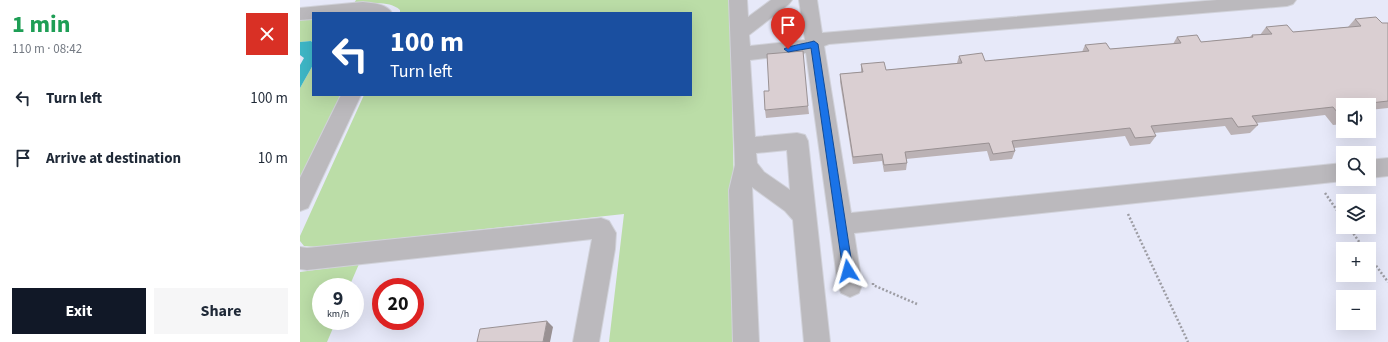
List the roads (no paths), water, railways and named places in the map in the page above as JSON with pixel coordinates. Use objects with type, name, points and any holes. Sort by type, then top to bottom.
[{"type":"street","points":[[738,0],[746,156],[740,190],[746,342]]},
{"type":"street","points":[[740,32],[783,0]]},
{"type":"street","points":[[808,0],[840,224],[856,283]]},
{"type":"street","points":[[741,54],[804,48],[826,38],[1287,0]]},
{"type":"street","points":[[321,12],[362,8],[380,12]]},
{"type":"street","points":[[300,14],[312,13]]},
{"type":"street","points":[[300,201],[351,96]]},
{"type":"street","points":[[746,156],[798,141],[817,342]]},
{"type":"street","points":[[746,156],[756,178],[793,204],[804,217]]},
{"type":"street","points":[[1376,168],[1388,167]]},
{"type":"street","points":[[840,224],[1336,173]]},
{"type":"street","points":[[300,258],[307,259],[601,228],[604,233],[603,249],[586,342]]},
{"type":"water","points":[[300,42],[312,42],[312,67],[300,88],[300,65],[304,58],[300,55]]}]
